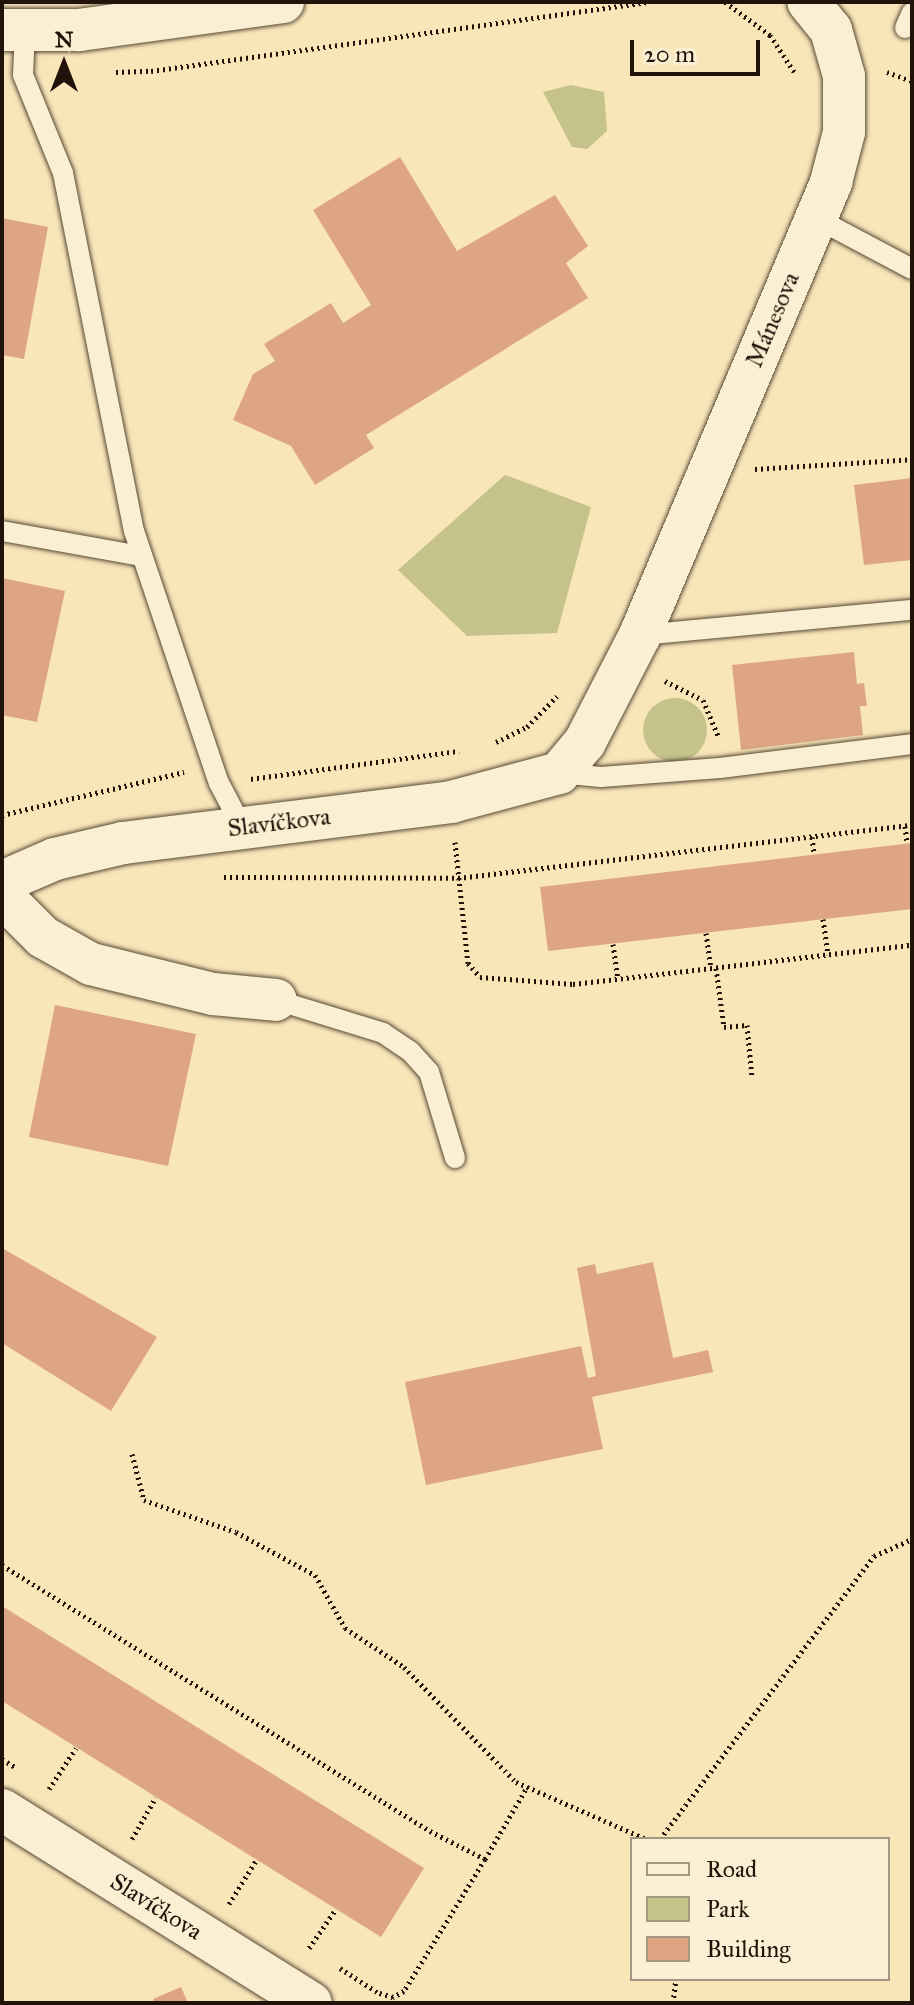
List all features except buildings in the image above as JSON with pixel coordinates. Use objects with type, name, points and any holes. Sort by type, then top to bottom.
[{"type":"street","points":[[14,31],[79,30],[283,2]]},
{"type":"street","name":"Mánesova","points":[[632,650],[816,218],[844,132],[844,76],[831,30],[808,2]]},
{"type":"street","points":[[559,773],[585,742],[632,650]]},
{"type":"street","name":"Slavíčkova","points":[[2,882],[55,859],[123,843],[451,802],[559,773]]},
{"type":"street","points":[[2,896],[43,937],[91,964],[213,994],[276,1000]]},
{"type":"street","name":"Slavíčkova","points":[[2,1810],[311,2003]]},
{"type":"lane","points":[[14,31],[23,75],[63,173],[111,439],[141,556],[219,783],[242,827]]},
{"type":"lane","points":[[816,218],[912,269]]},
{"type":"lane","points":[[2,531],[141,556]]},
{"type":"lane","points":[[632,650],[912,610]]},
{"type":"lane","name":"Slavíčkova","points":[[559,773],[601,777],[720,768],[912,744]]},
{"type":"lane","points":[[276,1000],[383,1033],[410,1051],[429,1072],[455,1158]]},
{"type":"path","points":[[104,72],[151,71],[646,2]]},
{"type":"path","points":[[725,2],[770,35],[788,59],[799,87]]},
{"type":"path","points":[[710,471],[912,459]]},
{"type":"path","points":[[632,650],[703,700],[717,730],[720,768]]},
{"type":"path","points":[[490,745],[527,727],[564,685]]},
{"type":"path","points":[[2,815],[192,771],[219,783],[475,748]]},
{"type":"path","points":[[451,802],[468,963],[480,977],[573,984],[912,945]]},
{"type":"path","points":[[207,877],[458,878],[908,826],[907,843]]},
{"type":"path","points":[[812,837],[814,854]]},
{"type":"path","points":[[823,919],[828,955]]},
{"type":"path","points":[[706,933],[724,1027],[747,1025],[752,1077]]},
{"type":"path","points":[[613,944],[618,979]]},
{"type":"path","points":[[132,1454],[144,1500],[236,1532],[315,1575],[345,1628],[404,1667],[516,1782],[641,1837]]},
{"type":"path","points":[[662,1837],[874,1556],[912,1539]]},
{"type":"path","points":[[2,1565],[430,1831],[485,1859]]},
{"type":"path","points":[[49,1789],[76,1748]]},
{"type":"path","points":[[2,1759],[25,1774]]},
{"type":"path","points":[[37,1781],[61,1796]]},
{"type":"path","points":[[332,1963],[377,1992],[393,1997],[404,1991],[527,1787]]},
{"type":"path","points":[[132,1839],[156,1797]]},
{"type":"path","points":[[120,1831],[144,1846]]},
{"type":"path","points":[[219,1892],[244,1908]]},
{"type":"path","points":[[309,1948],[336,1909]]},
{"type":"path","points":[[296,1940],[321,1956]]},
{"type":"path","points":[[673,2003],[676,1981]]},
{"type":"green space","points":[[571,85],[604,92],[607,131],[587,149],[572,147],[543,92]]},
{"type":"green space","points":[[505,475],[591,507],[557,633],[467,636],[398,570]]},
{"type":"green space","points":[[675,698],[687,700],[698,707],[705,718],[705,742],[698,753],[687,760],[675,762],[663,760],[652,753],[645,742],[643,730],[645,718],[652,707],[663,700]]}]
